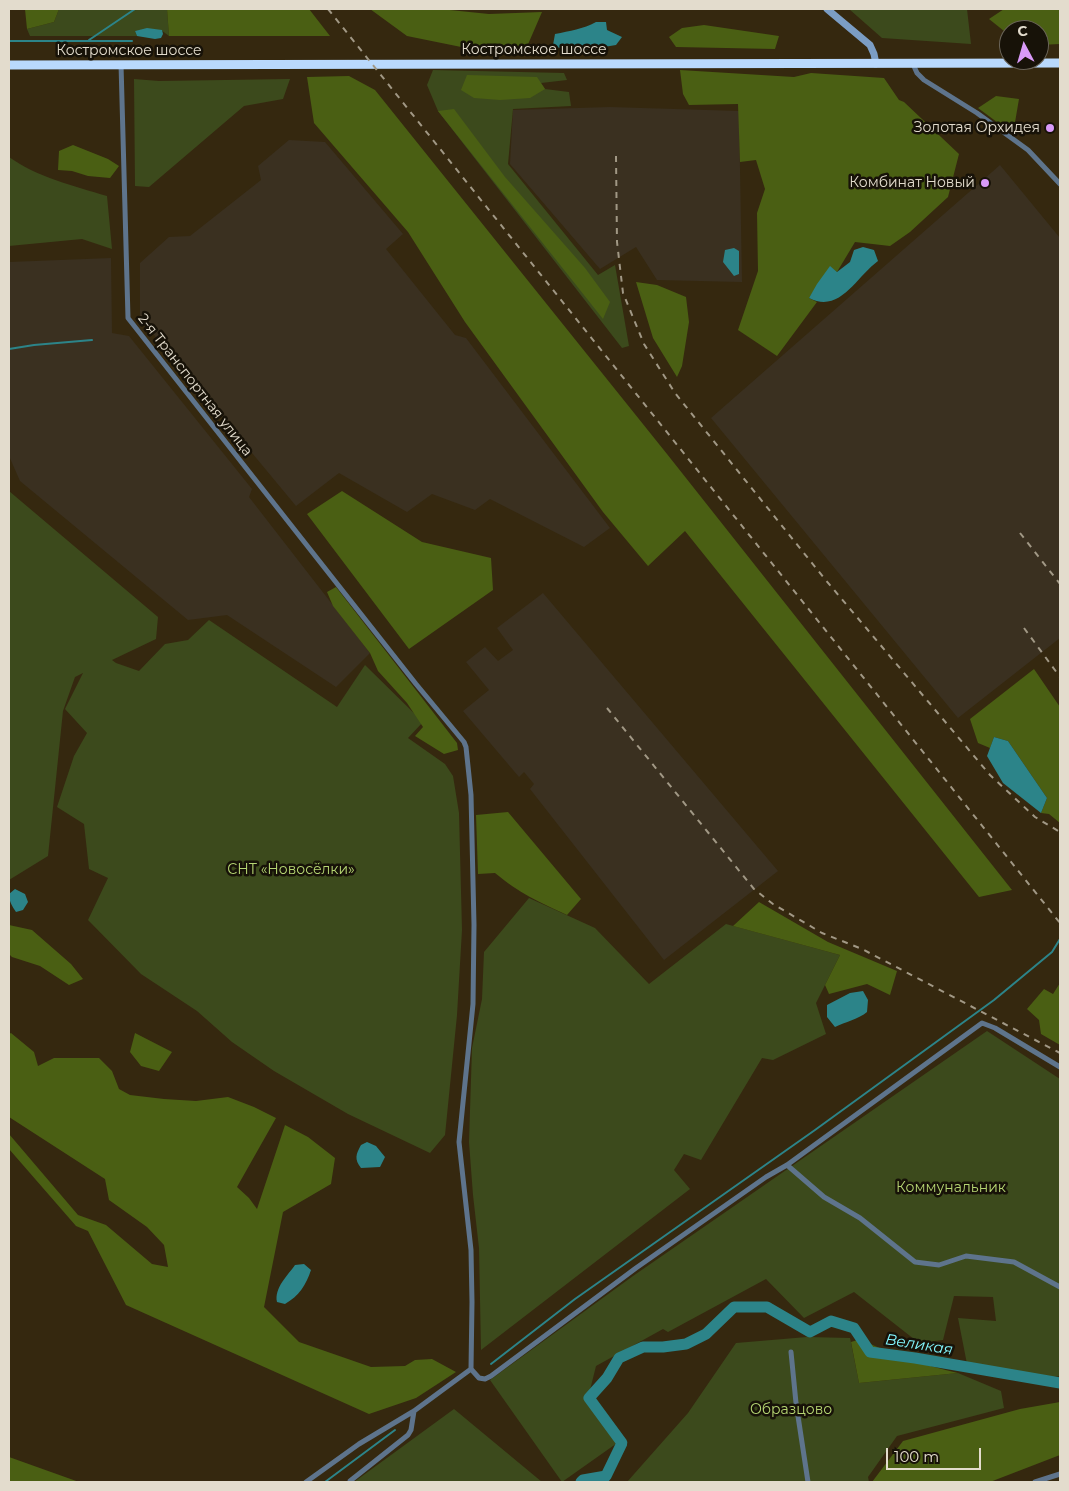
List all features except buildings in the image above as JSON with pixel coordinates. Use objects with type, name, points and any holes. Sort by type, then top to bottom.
[{"type":"highway","name":"Костромское шоссе","points":[[9,65],[1060,63]]},
{"type":"street","points":[[827,9],[870,45],[876,64]]},
{"type":"street","name":"2-я Транспортная улица","points":[[121,64],[128,318],[466,747],[471,795],[474,933],[472,1004],[459,1142],[470,1250],[472,1302],[471,1369]]},
{"type":"street","points":[[912,64],[924,80],[1028,150],[1060,184]]},
{"type":"street","points":[[306,1482],[359,1444],[414,1411],[471,1369],[478,1378],[485,1379],[491,1376],[636,1268],[766,1177],[787,1165],[982,1023],[995,1028],[1060,1067]]},
{"type":"street","points":[[787,1165],[824,1197],[860,1218],[915,1262],[939,1265],[966,1256],[1014,1262],[1060,1287]]},
{"type":"street","points":[[791,1352],[796,1403],[808,1482]]},
{"type":"street","points":[[350,1482],[408,1436],[411,1430],[414,1411]]},
{"type":"street","points":[[1034,1482],[1060,1474]]},
{"type":"shaded area","points":[[610,107],[739,111],[742,282],[657,280],[636,247],[600,269],[510,164],[513,110]]},
{"type":"shaded area","points":[[289,140],[325,142],[403,234],[386,249],[455,335],[466,338],[610,528],[584,547],[490,499],[475,510],[432,494],[407,512],[339,473],[296,506],[140,318],[140,263],[169,237],[190,236],[261,180],[258,166]]},
{"type":"shaded area","points":[[1000,165],[1060,238],[1060,638],[958,718],[711,418]]},
{"type":"shaded area","points":[[111,258],[112,333],[129,336],[252,489],[249,497],[370,653],[336,687],[227,615],[188,620],[20,481],[9,456],[9,262]]},
{"type":"shaded area","points":[[543,593],[778,871],[664,960],[530,789],[534,784],[524,772],[519,777],[463,711],[489,690],[466,662],[485,647],[498,661],[513,650],[497,628]]},
{"type":"green space","points":[[25,9],[59,9],[54,22],[27,29]]},
{"type":"green space","points":[[59,9],[167,9],[169,36],[161,30],[135,31],[137,36],[30,36],[27,29],[54,22]]},
{"type":"green space","points":[[167,9],[309,9],[330,36],[169,36]]},
{"type":"green space","points":[[370,9],[440,9],[489,14],[542,12],[526,49],[476,50],[407,36]]},
{"type":"green space","points":[[849,9],[967,9],[971,44],[882,38]]},
{"type":"green space","points":[[1004,9],[1060,9],[1060,44],[1049,45],[1049,20],[999,20],[999,27],[989,19]]},
{"type":"green space","points":[[704,25],[779,36],[775,49],[676,47],[669,37],[682,28]]},
{"type":"green space","points":[[433,70],[564,73],[567,80],[541,83],[545,89],[569,92],[571,106],[513,109],[508,164],[598,275],[615,265],[629,346],[622,348],[438,111],[427,85]]},
{"type":"green space","points":[[680,70],[794,77],[811,73],[884,78],[899,100],[904,102],[959,154],[948,197],[910,232],[890,246],[855,242],[837,272],[830,267],[809,298],[817,302],[777,356],[738,330],[758,271],[757,213],[765,189],[756,160],[740,162],[738,104],[689,105],[683,94]]},
{"type":"green space","points":[[467,75],[537,77],[545,89],[530,98],[500,100],[474,98],[461,90]]},
{"type":"green space","points":[[349,76],[375,90],[667,454],[1012,890],[979,897],[685,531],[648,566],[603,512],[465,322],[408,232],[314,123],[307,77]]},
{"type":"green space","points":[[134,79],[159,81],[290,79],[283,99],[244,106],[149,187],[135,186]]},
{"type":"green space","points":[[996,96],[1019,99],[1013,134],[978,108]]},
{"type":"green space","points":[[454,109],[505,177],[585,268],[610,302],[603,319],[438,111]]},
{"type":"green space","points":[[73,145],[108,159],[119,166],[110,178],[58,170],[59,151]]},
{"type":"green space","points":[[9,157],[31,170],[69,185],[107,196],[112,249],[82,239],[9,246]]},
{"type":"green space","points":[[636,282],[657,285],[686,297],[689,322],[682,366],[677,377],[653,338]]},
{"type":"green space","name":"СНТ «Новосёлки»","points":[[9,491],[158,617],[156,639],[112,660],[116,663],[139,671],[165,644],[188,640],[209,620],[337,707],[365,665],[423,722],[408,738],[445,764],[453,776],[459,813],[462,930],[457,1015],[445,1135],[430,1153],[348,1114],[274,1071],[232,1042],[197,1011],[141,974],[88,920],[108,878],[89,869],[84,824],[57,807],[74,756],[87,733],[65,709],[83,673],[75,677],[63,711],[48,856],[9,880]]},
{"type":"green space","points":[[342,491],[422,542],[491,558],[493,590],[409,649],[307,514]]},
{"type":"green space","points":[[336,587],[457,743],[458,750],[444,754],[415,736],[423,727],[407,703],[378,671],[370,653],[333,606],[327,592]]},
{"type":"green space","points":[[1034,669],[1060,707],[1060,823],[1049,814],[1041,813],[1047,798],[1008,741],[994,737],[990,748],[978,743],[970,719]]},
{"type":"green space","points":[[508,812],[581,899],[567,915],[521,892],[495,873],[478,874],[476,815]]},
{"type":"green space","points":[[529,898],[595,928],[649,984],[726,924],[840,955],[816,1003],[826,1034],[773,1060],[762,1058],[701,1160],[684,1154],[674,1170],[690,1189],[481,1350],[479,1248],[469,1142],[472,1048],[482,999],[484,952]]},
{"type":"green space","points":[[759,902],[828,942],[897,971],[890,995],[867,984],[829,994],[825,985],[840,955],[733,926]]},
{"type":"green space","points":[[9,925],[32,930],[71,964],[83,979],[69,985],[40,966],[12,957],[9,954]]},
{"type":"green space","points":[[1060,983],[1060,1045],[1041,1034],[1039,1020],[1027,1009],[1044,989],[1053,994]]},
{"type":"green space","name":"Коммунальник","points":[[987,1031],[1060,1079],[1060,1376],[1038,1379],[967,1364],[958,1318],[996,1321],[993,1297],[954,1296],[943,1340],[919,1343],[854,1292],[804,1318],[766,1279],[668,1332],[663,1329],[596,1366],[589,1394],[620,1441],[562,1482],[490,1380],[633,1276]]},
{"type":"green space","points":[[11,1033],[34,1052],[38,1066],[54,1058],[99,1058],[112,1071],[119,1089],[130,1095],[196,1101],[228,1097],[276,1118],[237,1187],[257,1209],[285,1125],[308,1137],[335,1158],[331,1184],[283,1212],[264,1307],[299,1342],[371,1367],[405,1366],[415,1360],[432,1359],[456,1372],[416,1398],[369,1414],[126,1305],[88,1231],[76,1226],[9,1149],[9,1134],[78,1215],[106,1225],[152,1264],[168,1267],[164,1245],[147,1227],[109,1200],[105,1179],[9,1117],[9,1034]]},
{"type":"green space","points":[[135,1033],[172,1052],[159,1071],[141,1066],[130,1052]]},
{"type":"green space","name":"Образцово","points":[[807,1337],[850,1338],[859,1383],[958,1373],[1001,1391],[1004,1408],[897,1436],[868,1477],[869,1482],[627,1482],[688,1413],[736,1343]]},
{"type":"green space","points":[[861,1339],[909,1359],[958,1373],[859,1383],[851,1342]]},
{"type":"green space","points":[[1060,1402],[1060,1455],[990,1482],[872,1482],[903,1441],[1020,1409]]},
{"type":"green space","points":[[454,1409],[542,1482],[354,1482]]},
{"type":"green space","points":[[9,1457],[79,1482],[9,1482]]},
{"type":"water","points":[[596,22],[606,22],[607,30],[622,37],[616,45],[592,49],[567,50],[553,45],[555,34],[581,28]]},
{"type":"water","points":[[147,28],[162,30],[161,38],[137,36],[135,31]]},
{"type":"water","points":[[863,247],[874,250],[878,261],[847,292],[839,298],[830,301],[820,302],[809,298],[830,266],[837,272],[850,262],[854,250]]},
{"type":"water","points":[[734,248],[739,251],[739,274],[734,276],[723,262],[725,250]]},
{"type":"water","points":[[994,737],[1008,741],[1047,798],[1041,813],[1003,783],[987,756]]},
{"type":"water","points":[[15,889],[25,894],[28,902],[23,910],[16,912],[9,894]]},
{"type":"water","points":[[863,991],[868,1000],[867,1012],[856,1019],[835,1027],[827,1017],[827,1005],[850,993]]},
{"type":"water","points":[[367,1142],[376,1146],[385,1157],[380,1167],[361,1168],[359,1165],[356,1156],[361,1145]]},
{"type":"water","points":[[304,1264],[311,1270],[301,1290],[285,1304],[277,1302],[278,1292],[285,1277],[295,1265]]},
{"type":"waterway","points":[[89,40],[135,9]]},
{"type":"waterway","points":[[9,41],[132,41]]},
{"type":"waterway","points":[[9,349],[92,340]]},
{"type":"waterway","points":[[491,1364],[575,1299],[815,1130],[994,1000],[1052,952],[1060,939]]},
{"type":"waterway","name":"Великая","points":[[581,1482],[606,1476],[622,1443],[589,1398],[607,1378],[619,1358],[643,1347],[686,1344],[706,1334],[734,1307],[767,1307],[810,1332],[831,1321],[854,1328],[870,1352],[1060,1383]]},
{"type":"waterway","points":[[325,1482],[395,1430]]},
{"type":"railway","points":[[328,9],[1060,923]]},
{"type":"railway","points":[[616,156],[617,242],[623,293],[644,344],[675,393],[824,578],[990,775],[1035,817],[1060,832]]},
{"type":"railway","points":[[1020,533],[1060,584]]},
{"type":"railway","points":[[1024,628],[1060,677]]},
{"type":"railway","points":[[607,708],[754,889],[773,904],[822,933],[862,949],[1060,1053]]},
{"type":"place","name":"Золотая Орхидея","points":[[1050,128]]},
{"type":"place","name":"Комбинат Новый","points":[[985,183]]}]
